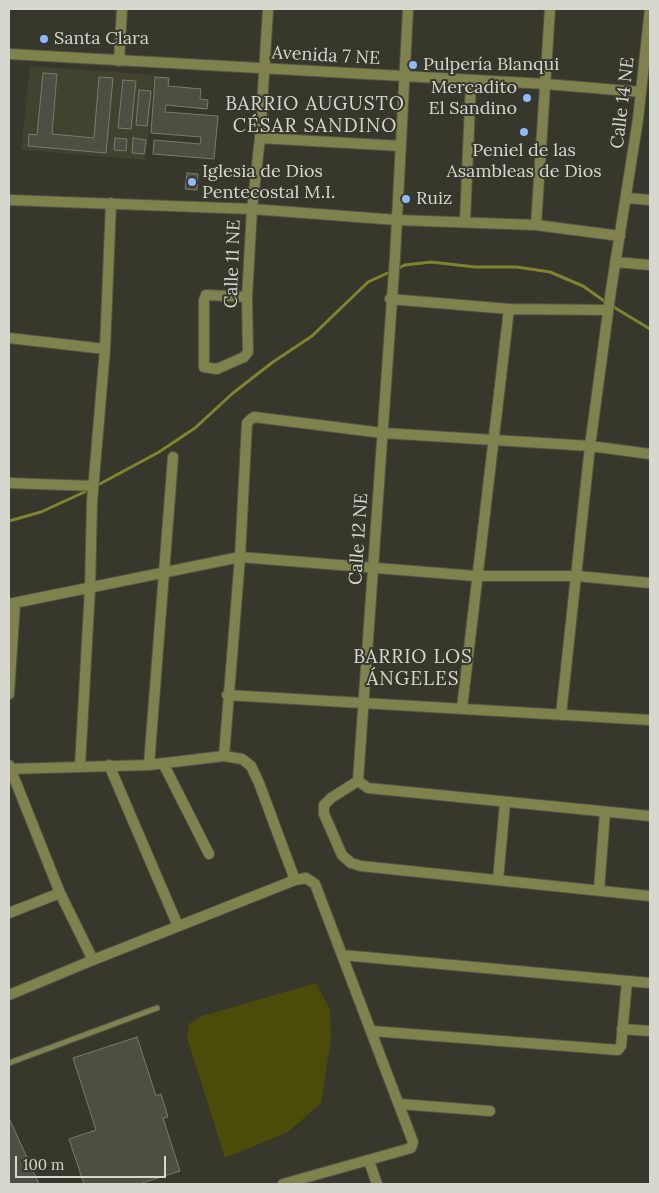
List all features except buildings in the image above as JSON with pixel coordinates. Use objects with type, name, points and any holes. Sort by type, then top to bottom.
[{"type":"street","points":[[119,61],[122,9]]},
{"type":"street","name":"Calle 11 NE","points":[[247,297],[206,295],[204,300],[204,367],[217,369],[244,357],[248,352],[247,297],[252,209],[260,138],[268,9]]},
{"type":"street","points":[[397,220],[408,9]]},
{"type":"street","points":[[536,225],[550,9]]},
{"type":"street","name":"Calle 14 NE","points":[[561,715],[590,446],[610,290],[627,198],[638,119],[650,9]]},
{"type":"street","name":"Avenida 7 NE","points":[[9,54],[210,67],[546,84],[641,92]]},
{"type":"street","points":[[465,222],[471,81]]},
{"type":"street","points":[[638,119],[650,120]]},
{"type":"street","points":[[260,138],[401,146]]},
{"type":"street","points":[[627,198],[650,200]]},
{"type":"street","points":[[9,200],[252,209],[397,220],[536,225],[620,236]]},
{"type":"street","points":[[80,766],[90,589],[92,502],[105,349],[111,203]]},
{"type":"street","name":"Calle 12 NE","points":[[358,781],[383,432],[390,299],[397,220]]},
{"type":"street","points":[[615,262],[650,265]]},
{"type":"street","points":[[390,299],[509,309],[608,308]]},
{"type":"street","points":[[462,708],[492,438],[509,309]]},
{"type":"street","points":[[9,338],[105,349]]},
{"type":"street","points":[[224,756],[227,695],[240,557],[247,423],[254,417],[383,432],[590,446],[650,454]]},
{"type":"street","points":[[149,764],[172,457]]},
{"type":"street","points":[[9,483],[93,486]]},
{"type":"street","points":[[9,694],[12,603],[90,589],[240,557],[476,576],[577,576],[650,583]]},
{"type":"street","points":[[227,695],[650,720]]},
{"type":"street","points":[[9,769],[149,764],[224,756],[242,759],[251,766],[295,880]]},
{"type":"street","points":[[163,763],[209,854]]},
{"type":"street","points":[[9,765],[60,893],[93,960]]},
{"type":"street","points":[[109,765],[178,926]]},
{"type":"street","points":[[650,816],[368,788],[358,781],[331,798],[324,805],[324,814],[342,855],[351,863],[361,866],[650,896]]},
{"type":"street","points":[[498,880],[504,803]]},
{"type":"street","points":[[598,890],[605,812]]},
{"type":"street","points":[[9,995],[295,880],[306,878],[315,884],[413,1137],[411,1148],[296,1183],[283,1184]]},
{"type":"street","points":[[9,912],[60,893]]},
{"type":"street","points":[[342,955],[650,983]]},
{"type":"street","points":[[372,1031],[618,1050],[627,980]]},
{"type":"street","points":[[622,1029],[650,1031]]},
{"type":"street","points":[[400,1104],[490,1111]]},
{"type":"street","points":[[369,1161],[377,1184]]},
{"type":"lane","points":[[9,1063],[157,1008]]},
{"type":"shaded area","points":[[30,66],[154,75],[146,160],[21,150]]},
{"type":"shaded area","points":[[316,983],[330,1010],[331,1039],[321,1103],[288,1132],[225,1158],[187,1037],[189,1024],[202,1016]]},
{"type":"waterway","points":[[96,486],[159,452],[195,428],[233,393],[273,362],[312,336],[368,282],[405,265],[431,262],[475,267],[517,267],[550,272],[583,286],[607,303]]},
{"type":"waterway","points":[[612,306],[650,329]]},
{"type":"waterway","points":[[9,521],[41,512],[91,489]]},
{"type":"place","name":"Santa Clara","points":[[44,39]]},
{"type":"place","name":"Pulpería Blanqui","points":[[413,65]]},
{"type":"place","name":"Mercadito El Sandino","points":[[527,98]]},
{"type":"place","name":"Peniel de las Asambleas de Dios","points":[[524,132]]},
{"type":"place","name":"Iglesia de Dios Pentecostal M.I.","points":[[192,182]]},
{"type":"place","name":"Ruiz","points":[[406,199]]},
{"type":"district","name":"BARRIO AUGUSTO CÉSAR SANDINO","points":[[315,116]]},
{"type":"district","name":"BARRIO LOS ÁNGELES","points":[[413,669]]}]
